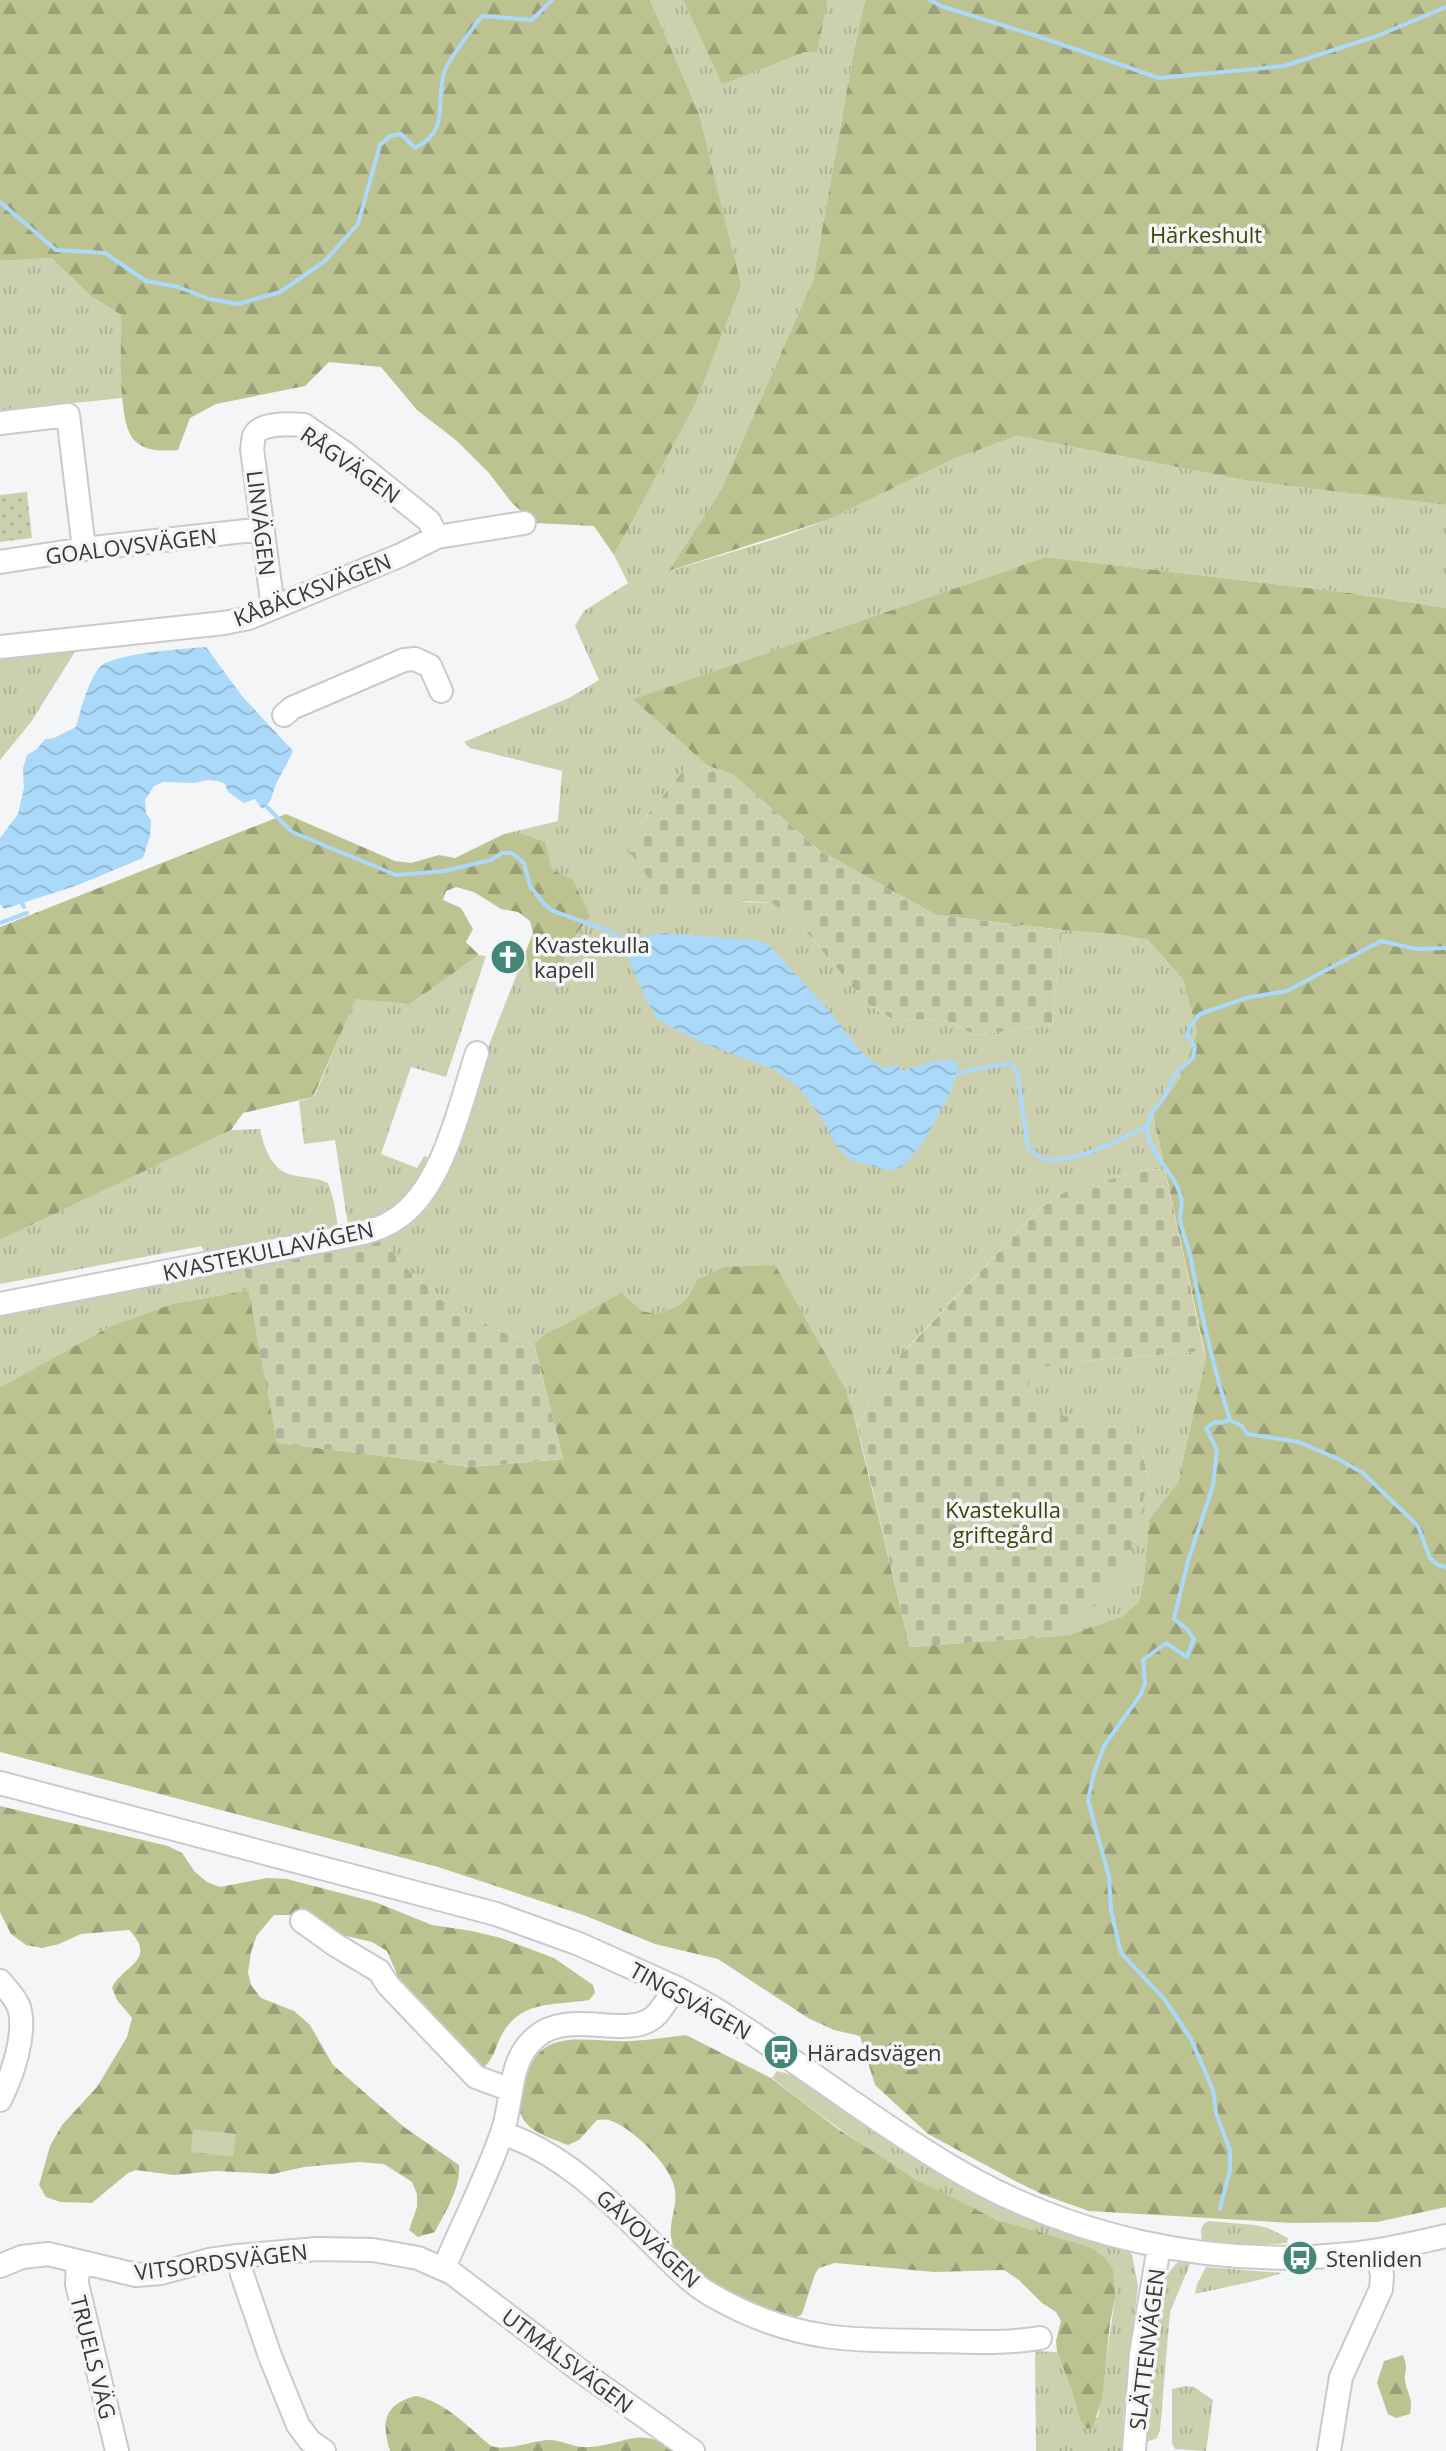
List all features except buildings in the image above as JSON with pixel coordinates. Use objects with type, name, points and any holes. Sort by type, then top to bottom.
[{"type":"street","points":[[0,423],[68,415],[84,549]]},
{"type":"street","name":"RÅGVÄGEN","points":[[253,437],[263,428],[304,425],[346,454],[429,521],[437,537]]},
{"type":"street","name":"LINVÄGEN","points":[[253,437],[273,608]]},
{"type":"street","name":"KÅBÄCKSVÄGEN","points":[[0,647],[249,618],[437,537],[524,523]]},
{"type":"street","name":"GOALOVSVÄGEN","points":[[0,562],[84,549],[263,529]]},
{"type":"street","points":[[284,715],[292,708],[404,660],[415,659],[430,666],[441,691]]},
{"type":"street","name":"KVASTEKULLAVÄGEN","points":[[0,1304],[382,1227],[422,1197],[443,1155],[477,1053]]},
{"type":"street","name":"TINGSVÄGEN","points":[[0,1783],[496,1914],[579,1944],[675,1987],[740,2025],[907,2139],[988,2187],[1081,2225],[1159,2247],[1271,2257],[1350,2254],[1446,2236]]},
{"type":"street","points":[[302,1921],[379,1971],[388,1985],[476,2077],[511,2090]]},
{"type":"street","points":[[0,1981],[14,1997],[21,2019],[14,2067],[0,2100]]},
{"type":"street","points":[[444,2268],[502,2133],[520,2057],[538,2035],[550,2028],[580,2023],[636,2025],[647,2022],[661,2010],[675,1987]]},
{"type":"street","name":"GÅVOVÄGEN","points":[[502,2133],[530,2143],[569,2167],[691,2281],[726,2303],[786,2329],[810,2335],[861,2340],[1012,2343],[1040,2338]]},
{"type":"street","name":"SLÄTTENVÄGEN","points":[[1134,2451],[1141,2354],[1159,2247]]},
{"type":"street","name":"VITSORDSVÄGEN","points":[[0,2266],[34,2254],[48,2254],[136,2275],[161,2273],[209,2260],[317,2249],[373,2250],[418,2258],[444,2268]]},
{"type":"street","points":[[1329,2451],[1341,2377],[1381,2289],[1378,2250]]},
{"type":"street","points":[[238,2256],[270,2356],[298,2425],[310,2441],[324,2451]]},
{"type":"street","name":"TRUELS VÄG","points":[[78,2262],[77,2284],[117,2451]]},
{"type":"street","name":"UTMÅLSVÄGEN","points":[[444,2268],[693,2451]]},
{"type":"green space","points":[[0,0],[650,0],[698,111],[741,285],[693,409],[614,555],[594,526],[535,523],[512,503],[489,473],[457,441],[417,410],[381,367],[329,362],[305,386],[216,404],[190,418],[178,450],[150,449],[135,441],[129,432],[122,401],[121,315],[92,297],[51,258],[0,261]]},
{"type":"green space","points":[[650,0],[683,0],[722,85],[805,52],[817,52],[828,0],[865,0],[813,280],[720,492],[670,571],[830,519],[951,460],[1017,436],[1249,481],[1446,505],[1446,608],[1350,593],[1046,557],[634,699],[708,766],[685,768],[624,844],[744,902],[771,903],[794,917],[866,1003],[891,1019],[945,1020],[975,1035],[1052,1025],[1062,930],[1148,940],[1183,980],[1197,1032],[1179,1080],[1153,1114],[1165,1170],[1147,1169],[1065,1192],[1041,1207],[909,1346],[869,1401],[858,1429],[853,1411],[697,1280],[687,1298],[678,1306],[657,1314],[642,1311],[568,1323],[546,1333],[534,1343],[499,1331],[444,1299],[412,1274],[381,1236],[427,1209],[446,1178],[483,1060],[526,951],[530,981],[560,969],[589,916],[523,834],[504,834],[558,821],[562,771],[470,748],[464,742],[569,698],[599,680],[575,626],[584,611],[628,583],[614,555],[693,409],[698,111]]},
{"type":"green space","points":[[683,0],[828,0],[817,52],[805,52],[722,85]]},
{"type":"green space","name":"Härkeshult","points":[[865,0],[1446,0],[1446,505],[1249,481],[1017,436],[951,460],[830,519],[669,571],[720,492],[813,280]]},
{"type":"green space","points":[[51,258],[92,297],[122,316],[122,398],[0,411],[0,261]]},
{"type":"green space","points":[[27,492],[32,538],[0,542],[0,495]]},
{"type":"green space","points":[[1046,557],[1350,593],[1446,608],[1446,2207],[1377,2222],[1291,2223],[1089,2211],[1021,2184],[928,2134],[875,2085],[860,2036],[834,2030],[808,2018],[718,1959],[655,1944],[586,1916],[438,1867],[0,1752],[0,1387],[111,1326],[172,1304],[249,1290],[278,1443],[470,1467],[563,1459],[534,1343],[546,1333],[621,1293],[642,1311],[657,1314],[678,1306],[687,1298],[697,1280],[724,1267],[775,1265],[843,1385],[853,1411],[910,1647],[1069,1635],[1123,1616],[1139,1601],[1149,1520],[1178,1482],[1206,1357],[1153,1114],[1179,1080],[1197,1032],[1183,980],[1148,940],[936,915],[820,851],[732,774],[708,766],[633,699]]},
{"type":"green space","points":[[78,647],[31,722],[0,760],[0,655]]},
{"type":"green space","points":[[708,766],[732,774],[820,851],[936,915],[1062,930],[1052,1025],[975,1035],[945,1020],[892,1019],[866,1003],[794,917],[771,903],[661,895],[624,844],[686,767]]},
{"type":"green space","points":[[286,814],[395,861],[411,863],[439,855],[455,858],[504,834],[523,834],[545,842],[552,870],[573,880],[590,916],[577,933],[560,969],[530,982],[526,951],[533,933],[530,921],[518,912],[501,909],[474,892],[456,887],[446,891],[443,900],[461,908],[473,929],[466,942],[479,955],[410,1004],[356,999],[313,1097],[243,1113],[231,1130],[0,1240],[0,927]]},
{"type":"green space","points":[[479,955],[486,956],[446,1077],[411,1067],[381,1154],[417,1168],[424,1156],[430,1158],[431,1170],[388,1217],[348,1225],[335,1140],[304,1144],[299,1101],[314,1097],[356,998],[410,1004]]},
{"type":"green space","points":[[260,1129],[267,1152],[281,1170],[328,1183],[337,1229],[205,1256],[202,1246],[0,1284],[0,1240],[231,1130]]},
{"type":"green space","name":"Kvastekulla griftegård","points":[[1147,1169],[1165,1170],[1204,1351],[1032,1368],[1028,1390],[1047,1410],[1093,1425],[1106,1418],[1128,1422],[1141,1442],[1148,1481],[1125,1571],[1101,1600],[1058,1636],[910,1647],[858,1429],[869,1401],[889,1368],[1041,1207],[1065,1192]]},
{"type":"green space","points":[[381,1236],[412,1274],[444,1299],[499,1331],[534,1343],[563,1459],[470,1467],[277,1443],[244,1267]]},
{"type":"green space","points":[[244,1267],[249,1290],[172,1304],[111,1326],[0,1387],[0,1316]]},
{"type":"green space","points":[[1204,1351],[1206,1357],[1178,1482],[1149,1520],[1139,1601],[1123,1616],[1058,1636],[1124,1571],[1148,1481],[1141,1442],[1046,1410],[1028,1390],[1031,1368]]},
{"type":"green space","points":[[0,1806],[168,1846],[182,1853],[195,1872],[207,1882],[220,1887],[267,1878],[287,1879],[375,1902],[432,1925],[501,1938],[554,1958],[593,1985],[595,1993],[589,2000],[539,2006],[518,2016],[509,2024],[483,2068],[468,2062],[401,1994],[387,1951],[372,1942],[320,1926],[304,1915],[274,1915],[257,1935],[251,1952],[248,1972],[251,1985],[261,1998],[294,2011],[310,2025],[333,2065],[404,2127],[459,2165],[455,2191],[435,2232],[418,2237],[409,2230],[417,2207],[417,2194],[412,2182],[384,2164],[359,2162],[304,2167],[273,2174],[216,2171],[174,2175],[136,2170],[128,2173],[92,2203],[60,2202],[46,2197],[39,2185],[50,2146],[62,2125],[97,2087],[127,2037],[132,2018],[117,2000],[112,1988],[135,1962],[140,1949],[129,1930],[81,1934],[42,1948],[26,1945],[11,1934],[0,1912]]},
{"type":"green space","points":[[686,2035],[771,2078],[838,2129],[917,2180],[997,2220],[1090,2247],[1105,2258],[1113,2270],[1115,2298],[1102,2398],[1093,2427],[1087,2429],[1080,2420],[1057,2352],[1061,2321],[1056,2312],[1004,2270],[934,2272],[835,2263],[819,2268],[815,2274],[802,2314],[796,2318],[782,2314],[730,2293],[696,2273],[684,2261],[672,2242],[675,2190],[672,2180],[659,2159],[629,2131],[609,2120],[597,2120],[579,2140],[568,2145],[532,2128],[521,2115],[520,2094],[527,2071],[548,2046],[561,2041],[631,2041]]},
{"type":"green space","points":[[777,2071],[800,2077],[943,2172],[1125,2245],[1132,2255],[1138,2285],[1122,2451],[1036,2451],[1035,2351],[1057,2352],[1080,2420],[1098,2417],[1115,2298],[1090,2247],[1006,2223],[907,2174],[772,2078]]},
{"type":"green space","points":[[193,2129],[236,2134],[233,2157],[191,2152]]},
{"type":"green space","points":[[1208,2221],[1268,2228],[1288,2238],[1287,2243],[1250,2246],[1202,2241],[1202,2227]]},
{"type":"green space","points":[[1181,2260],[1191,2262],[1170,2312],[1160,2430],[1157,2438],[1144,2443],[1147,2373],[1154,2317],[1169,2273]]},
{"type":"green space","points":[[1206,2267],[1282,2273],[1195,2294]]},
{"type":"green space","points":[[1403,2355],[1411,2408],[1410,2414],[1396,2418],[1388,2414],[1377,2383],[1384,2361]]},
{"type":"green space","points":[[1194,2387],[1213,2400],[1206,2451],[1175,2449],[1172,2443],[1172,2389]]},
{"type":"green space","points":[[416,2396],[447,2409],[491,2446],[512,2447],[552,2440],[584,2447],[640,2437],[662,2443],[675,2451],[390,2451],[386,2423],[391,2409],[405,2399]]},
{"type":"water","points":[[206,647],[242,696],[293,751],[268,804],[262,809],[255,799],[244,803],[218,781],[163,782],[154,786],[145,800],[146,813],[151,820],[143,858],[78,885],[4,909],[0,904],[0,838],[18,814],[27,755],[45,739],[76,727],[92,679],[108,662],[150,652]]},
{"type":"water","points":[[666,933],[754,940],[768,944],[828,1009],[863,1053],[884,1068],[898,1064],[900,1070],[904,1070],[936,1061],[954,1060],[959,1065],[951,1092],[922,1144],[905,1165],[891,1171],[850,1160],[837,1147],[822,1118],[798,1087],[773,1069],[703,1043],[658,1020],[627,956],[639,937]]},
{"type":"waterway","points":[[0,202],[56,250],[105,253],[146,281],[238,304],[280,292],[325,261],[358,224],[380,145],[390,136],[401,134],[415,148],[434,133],[440,114],[445,70],[482,16],[532,20],[552,0]]},
{"type":"waterway","points":[[930,0],[1159,78],[1284,66],[1377,36],[1446,7]]},
{"type":"waterway","points":[[267,807],[292,832],[396,875],[444,871],[491,860],[502,853],[512,853],[524,863],[530,886],[553,911],[604,929],[634,945]]},
{"type":"waterway","points":[[22,903],[24,907]]},
{"type":"waterway","points":[[0,923],[27,913]]},
{"type":"waterway","points":[[958,1073],[1010,1063],[1017,1071],[1028,1148],[1044,1159],[1083,1155],[1147,1126],[1176,1073],[1193,1058],[1195,1047],[1187,1036],[1190,1026],[1200,1014],[1246,998],[1287,991],[1381,941],[1416,949],[1446,948]]},
{"type":"waterway","points":[[1147,1127],[1152,1146],[1174,1180],[1181,1198],[1182,1227],[1230,1420],[1242,1426],[1247,1434],[1299,1442],[1363,1473],[1418,1526],[1430,1558],[1446,1567]]},
{"type":"waterway","points":[[1220,2209],[1230,2170],[1230,2150],[1216,2113],[1213,2090],[1191,2039],[1165,2000],[1121,1953],[1111,1910],[1109,1877],[1088,1800],[1104,1746],[1141,1694],[1145,1683],[1143,1660],[1166,1643],[1187,1657],[1194,1639],[1174,1619],[1188,1561],[1213,1486],[1217,1450],[1206,1428],[1215,1422],[1230,1420]]},
{"type":"place","name":"Kvastekulla kapell","points":[[508,957]]},
{"type":"place","name":"Häradsvägen","points":[[781,2052]]},
{"type":"place","name":"Stenliden","points":[[1300,2258]]}]
